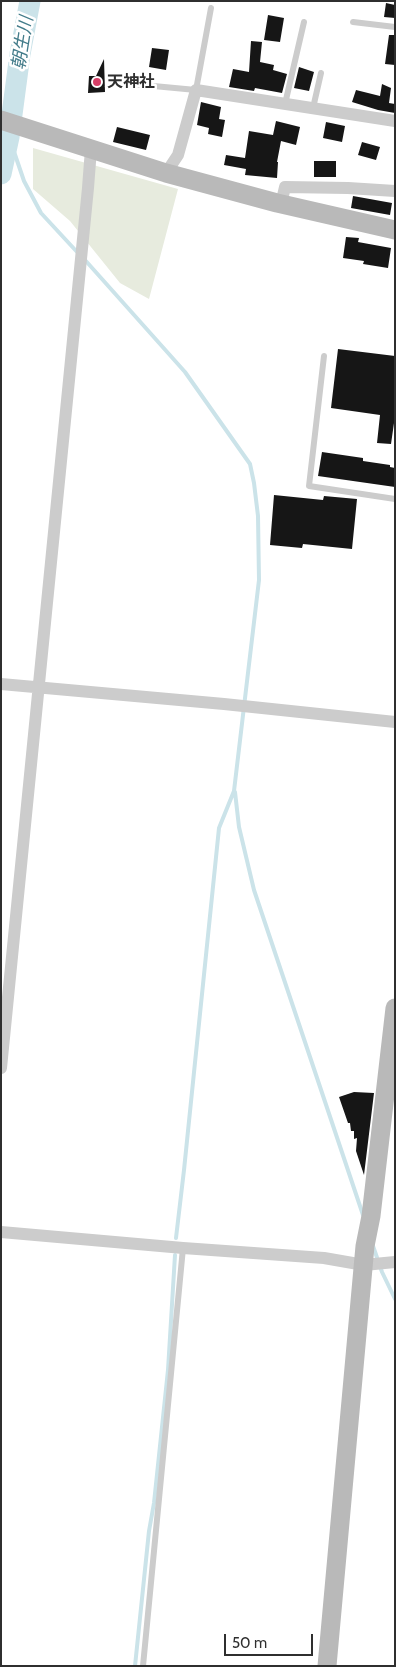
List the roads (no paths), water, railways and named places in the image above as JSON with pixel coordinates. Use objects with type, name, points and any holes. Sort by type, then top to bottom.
[{"type":"street","points":[[166,174],[178,155],[196,90],[395,121]]},
{"type":"street","points":[[1,120],[166,174],[281,204],[395,230]]},
{"type":"street","points":[[1,1068],[88,188],[90,149]]},
{"type":"street","points":[[281,204],[285,187],[395,191]]},
{"type":"street","points":[[1,684],[395,722]]},
{"type":"street","points":[[327,1666],[368,1265],[366,1244],[371,1219],[395,1008]]},
{"type":"street","points":[[1,1232],[324,1258],[368,1265],[393,1263]]},
{"type":"lane","points":[[111,82],[196,90],[211,8]]},
{"type":"lane","points":[[285,104],[304,22]]},
{"type":"lane","points":[[353,22],[395,27]]},
{"type":"lane","points":[[313,108],[321,73]]},
{"type":"lane","points":[[324,356],[308,486],[395,499]]},
{"type":"lane","points":[[143,1666],[183,1248]]},
{"type":"waterway","name":"朝生川","points":[[1,174],[9,137],[20,54],[30,1]]},
{"type":"waterway","points":[[9,137],[24,181],[41,213],[78,253]]},
{"type":"waterway","points":[[85,260],[185,372],[250,464],[258,516],[259,580],[234,791],[219,828],[176,1238]]},
{"type":"waterway","points":[[235,792],[239,827],[254,890],[363,1215]]},
{"type":"waterway","points":[[373,1246],[382,1272],[395,1299]]},
{"type":"waterway","points":[[135,1666],[168,1370],[175,1255]]},
{"type":"place","name":"天神社","points":[[97,82]]}]
